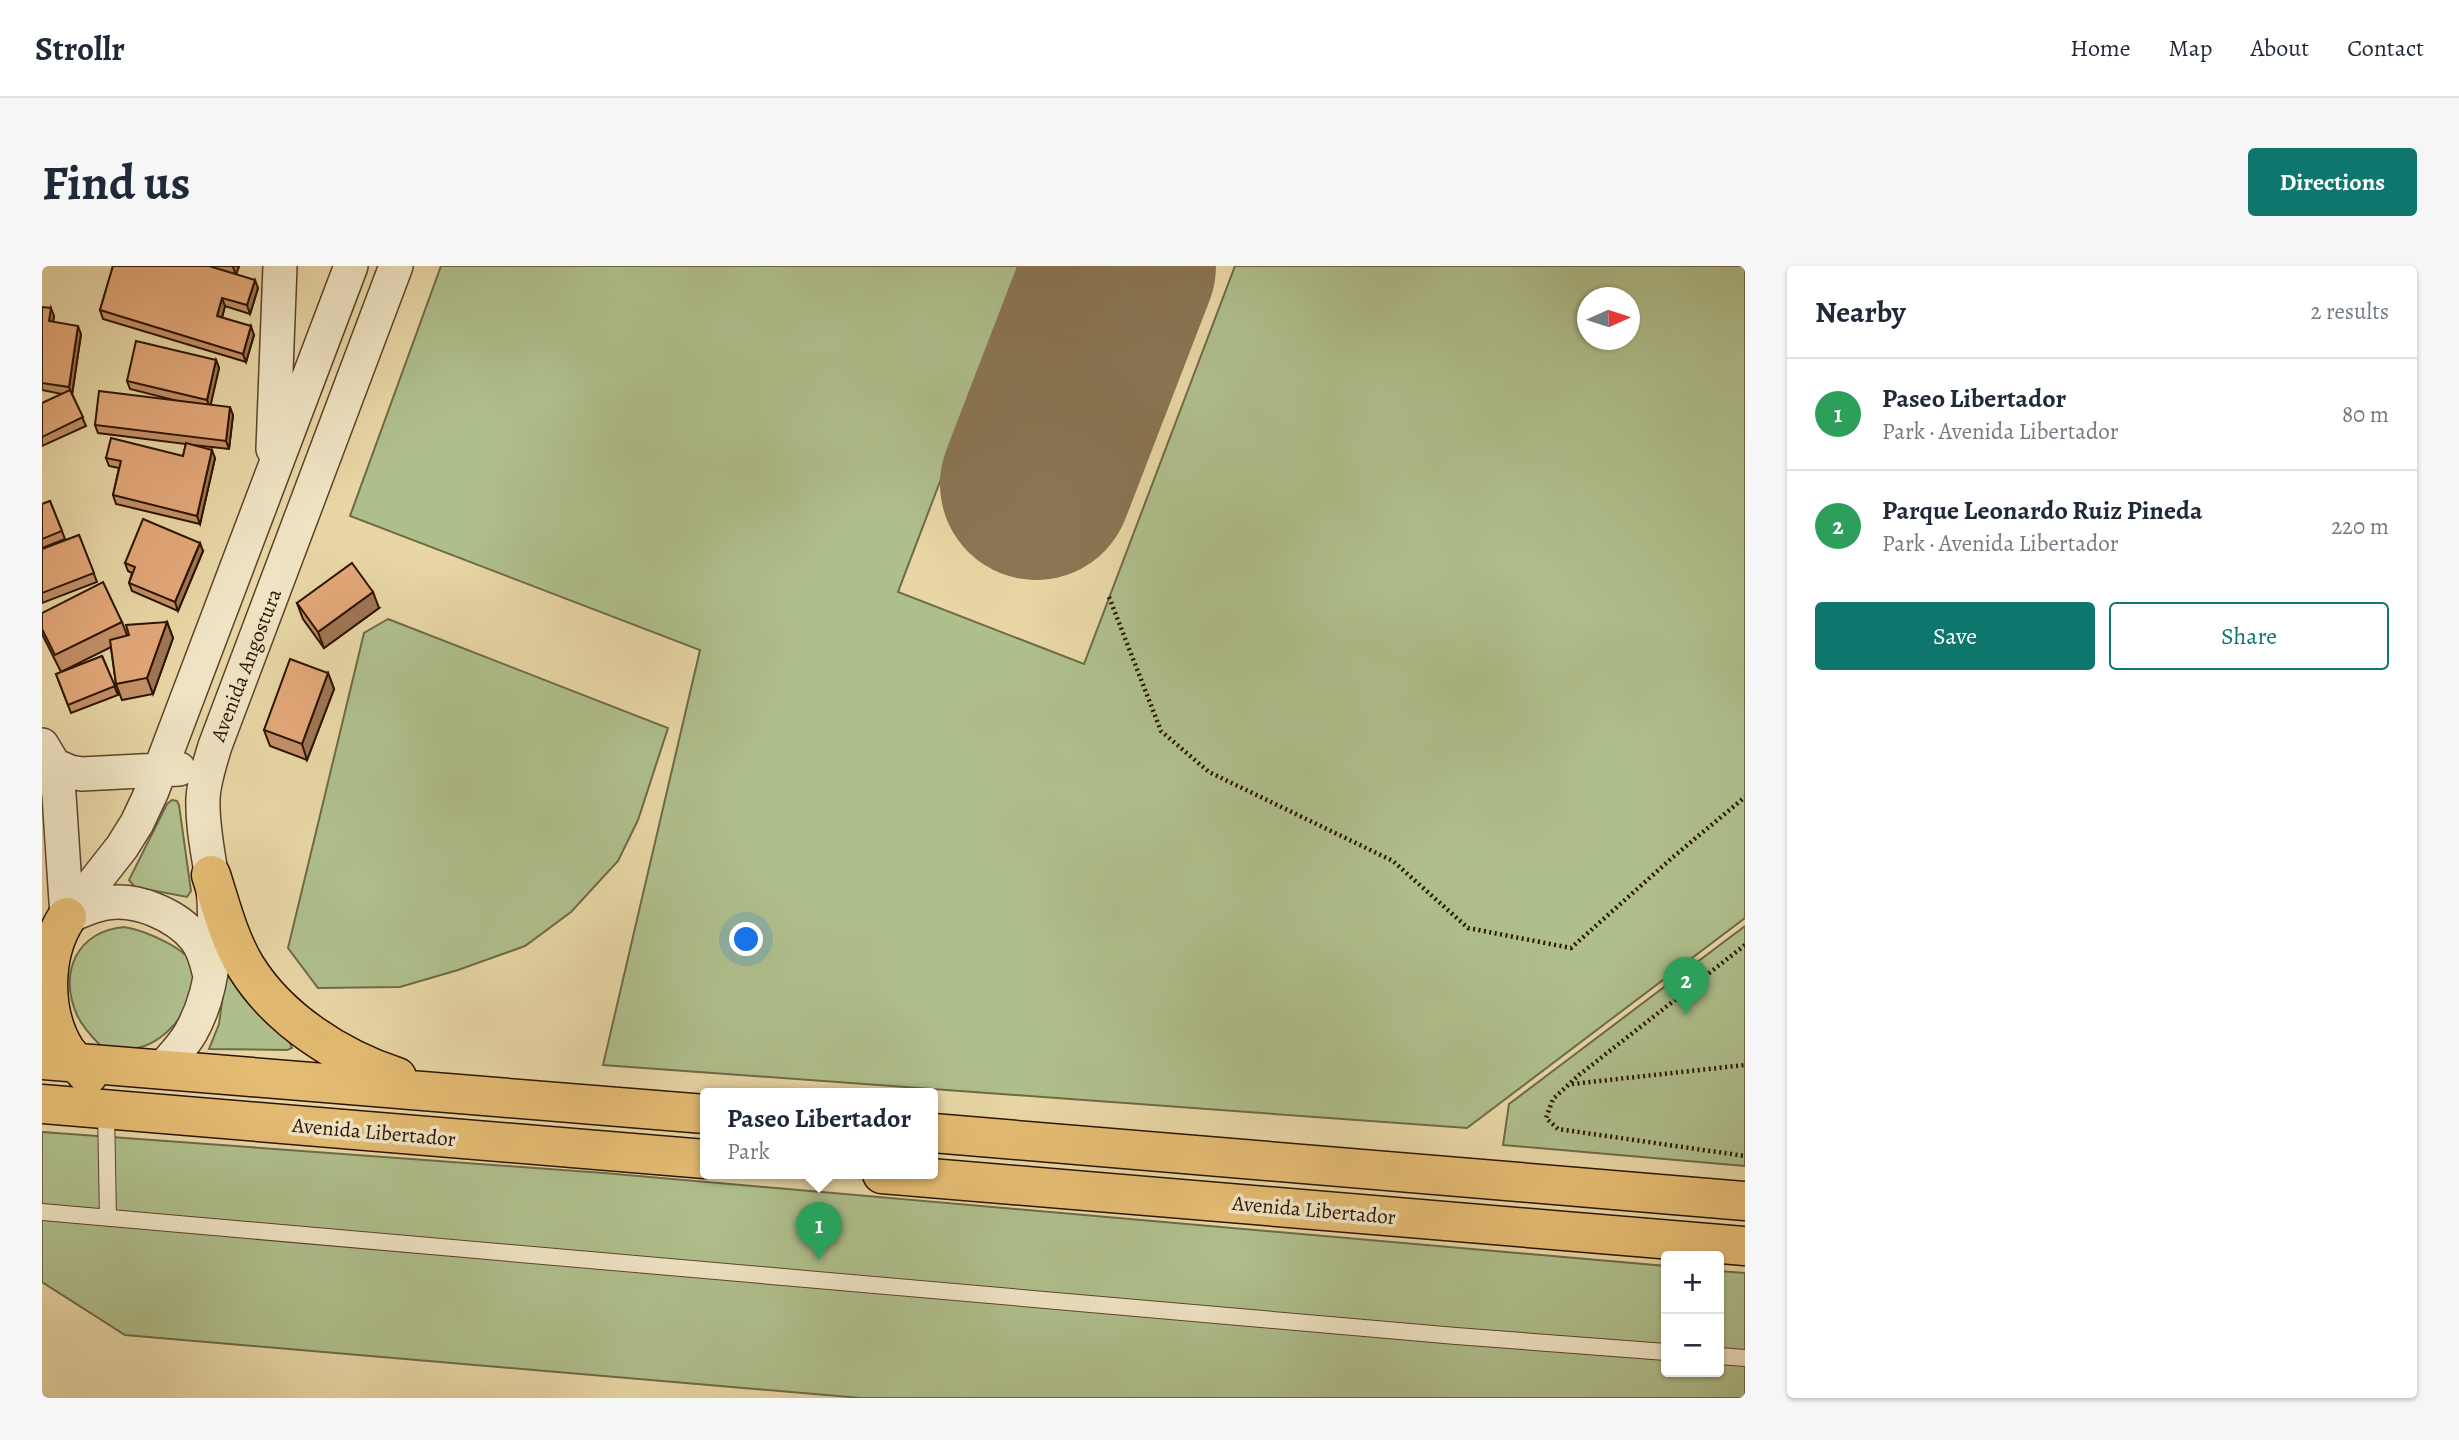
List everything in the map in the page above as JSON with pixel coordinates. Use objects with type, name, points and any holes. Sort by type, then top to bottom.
[{"type":"main road","points":[[211,875],[240,955],[261,987],[280,1008],[339,1053],[394,1077],[449,1093]]},
{"type":"main road","points":[[54,929],[43,981],[45,1001],[58,1039],[59,1061],[115,1111],[161,1069]]},
{"type":"main road","points":[[59,1061],[700,1114]]},
{"type":"main road","name":"Avenida Libertador","points":[[42,1104],[700,1159]]},
{"type":"main road","points":[[938,1133],[1745,1201]]},
{"type":"main road","name":"Avenida Libertador","points":[[938,1179],[1745,1247]]},
{"type":"street","points":[[272,476],[280,266]]},
{"type":"street","name":"Avenida Angostura","points":[[54,929],[122,847],[137,823],[160,769],[351,266]]},
{"type":"street","name":"Avenida Angostura","points":[[161,1069],[190,1034],[205,999],[210,975],[214,923],[203,796],[215,746],[396,266]]},
{"type":"street","points":[[48,755],[70,772],[82,774],[175,768],[190,774],[200,786],[203,796]]},
{"type":"street","points":[[48,755],[58,795],[54,929]]},
{"type":"street","points":[[54,929],[94,905],[110,902],[149,908],[186,928],[206,956],[210,975]]},
{"type":"lane","points":[[108,1217],[115,1111]]},
{"type":"lane","points":[[42,1212],[1661,1352]]},
{"type":"lane","points":[[1724,1356],[1745,1358]]},
{"type":"path","points":[[1110,597],[1161,731],[1209,772],[1393,861],[1468,928],[1571,948],[1745,797]]},
{"type":"path","points":[[1745,945],[1570,1084],[1553,1099],[1546,1118],[1558,1129],[1745,1156]]},
{"type":"path","points":[[1570,1084],[1745,1065]]},
{"type":"green space","points":[[441,266],[1022,266],[898,592],[1084,664],[1235,266],[1745,266],[1745,918],[1467,1128],[603,1065],[700,650],[350,516]]},
{"type":"green space","points":[[388,619],[668,728],[638,820],[618,861],[571,912],[525,946],[458,970],[400,987],[318,988],[288,948],[364,633]]},
{"type":"green space","points":[[172,800],[179,805],[191,891],[187,897],[135,887],[129,880],[167,804]]},
{"type":"green space","points":[[1745,926],[1745,1166],[1503,1145],[1509,1104]]},
{"type":"green space","points":[[124,927],[154,936],[176,948],[193,963],[196,974],[184,1011],[167,1032],[134,1049],[112,1049],[100,1045],[81,1023],[72,999],[71,970],[83,946],[94,937],[108,930]]},
{"type":"green space","points":[[231,976],[288,1038],[292,1048],[209,1049],[219,1024],[225,980]]},
{"type":"green space","points":[[42,1132],[604,1173],[1661,1266],[1661,1377],[1724,1377],[1724,1271],[1745,1273],[1745,1398],[861,1398],[125,1335],[42,1282]]},
{"type":"building","points":[[113,266],[209,266],[255,280],[247,305],[222,298],[217,316],[251,326],[243,354],[100,310]]},
{"type":"building","points":[[42,307],[51,308],[49,321],[78,326],[69,387],[42,383]]},
{"type":"building","points":[[136,341],[216,360],[207,400],[127,381]]},
{"type":"building","points":[[70,390],[83,417],[42,437],[42,403]]},
{"type":"building","points":[[99,391],[230,407],[226,441],[95,425]]},
{"type":"building","points":[[111,438],[183,456],[186,443],[212,450],[197,516],[113,495],[121,461],[106,458]]},
{"type":"building","points":[[50,501],[62,531],[42,539],[42,504]]},
{"type":"building","points":[[143,519],[200,543],[175,602],[129,583],[135,567],[125,563]]},
{"type":"building","points":[[79,535],[94,573],[42,593],[42,549]]},
{"type":"building","points":[[352,563],[373,592],[318,632],[297,603]]},
{"type":"building","points":[[103,582],[122,622],[55,655],[42,629],[42,613]]},
{"type":"building","points":[[167,622],[147,678],[116,684],[110,640],[129,635],[126,625]]},
{"type":"building","points":[[102,656],[115,686],[68,705],[56,674]]},
{"type":"building","points":[[290,659],[328,673],[302,744],[264,730]]},
{"type":"runway","points":[[1036,484],[1120,266]]},
{"type":"place","name":"Parque Leonardo Ruiz Pineda","points":[[1686,1015]]},
{"type":"place","name":"Paseo Libertador","points":[[819,1260]]}]
